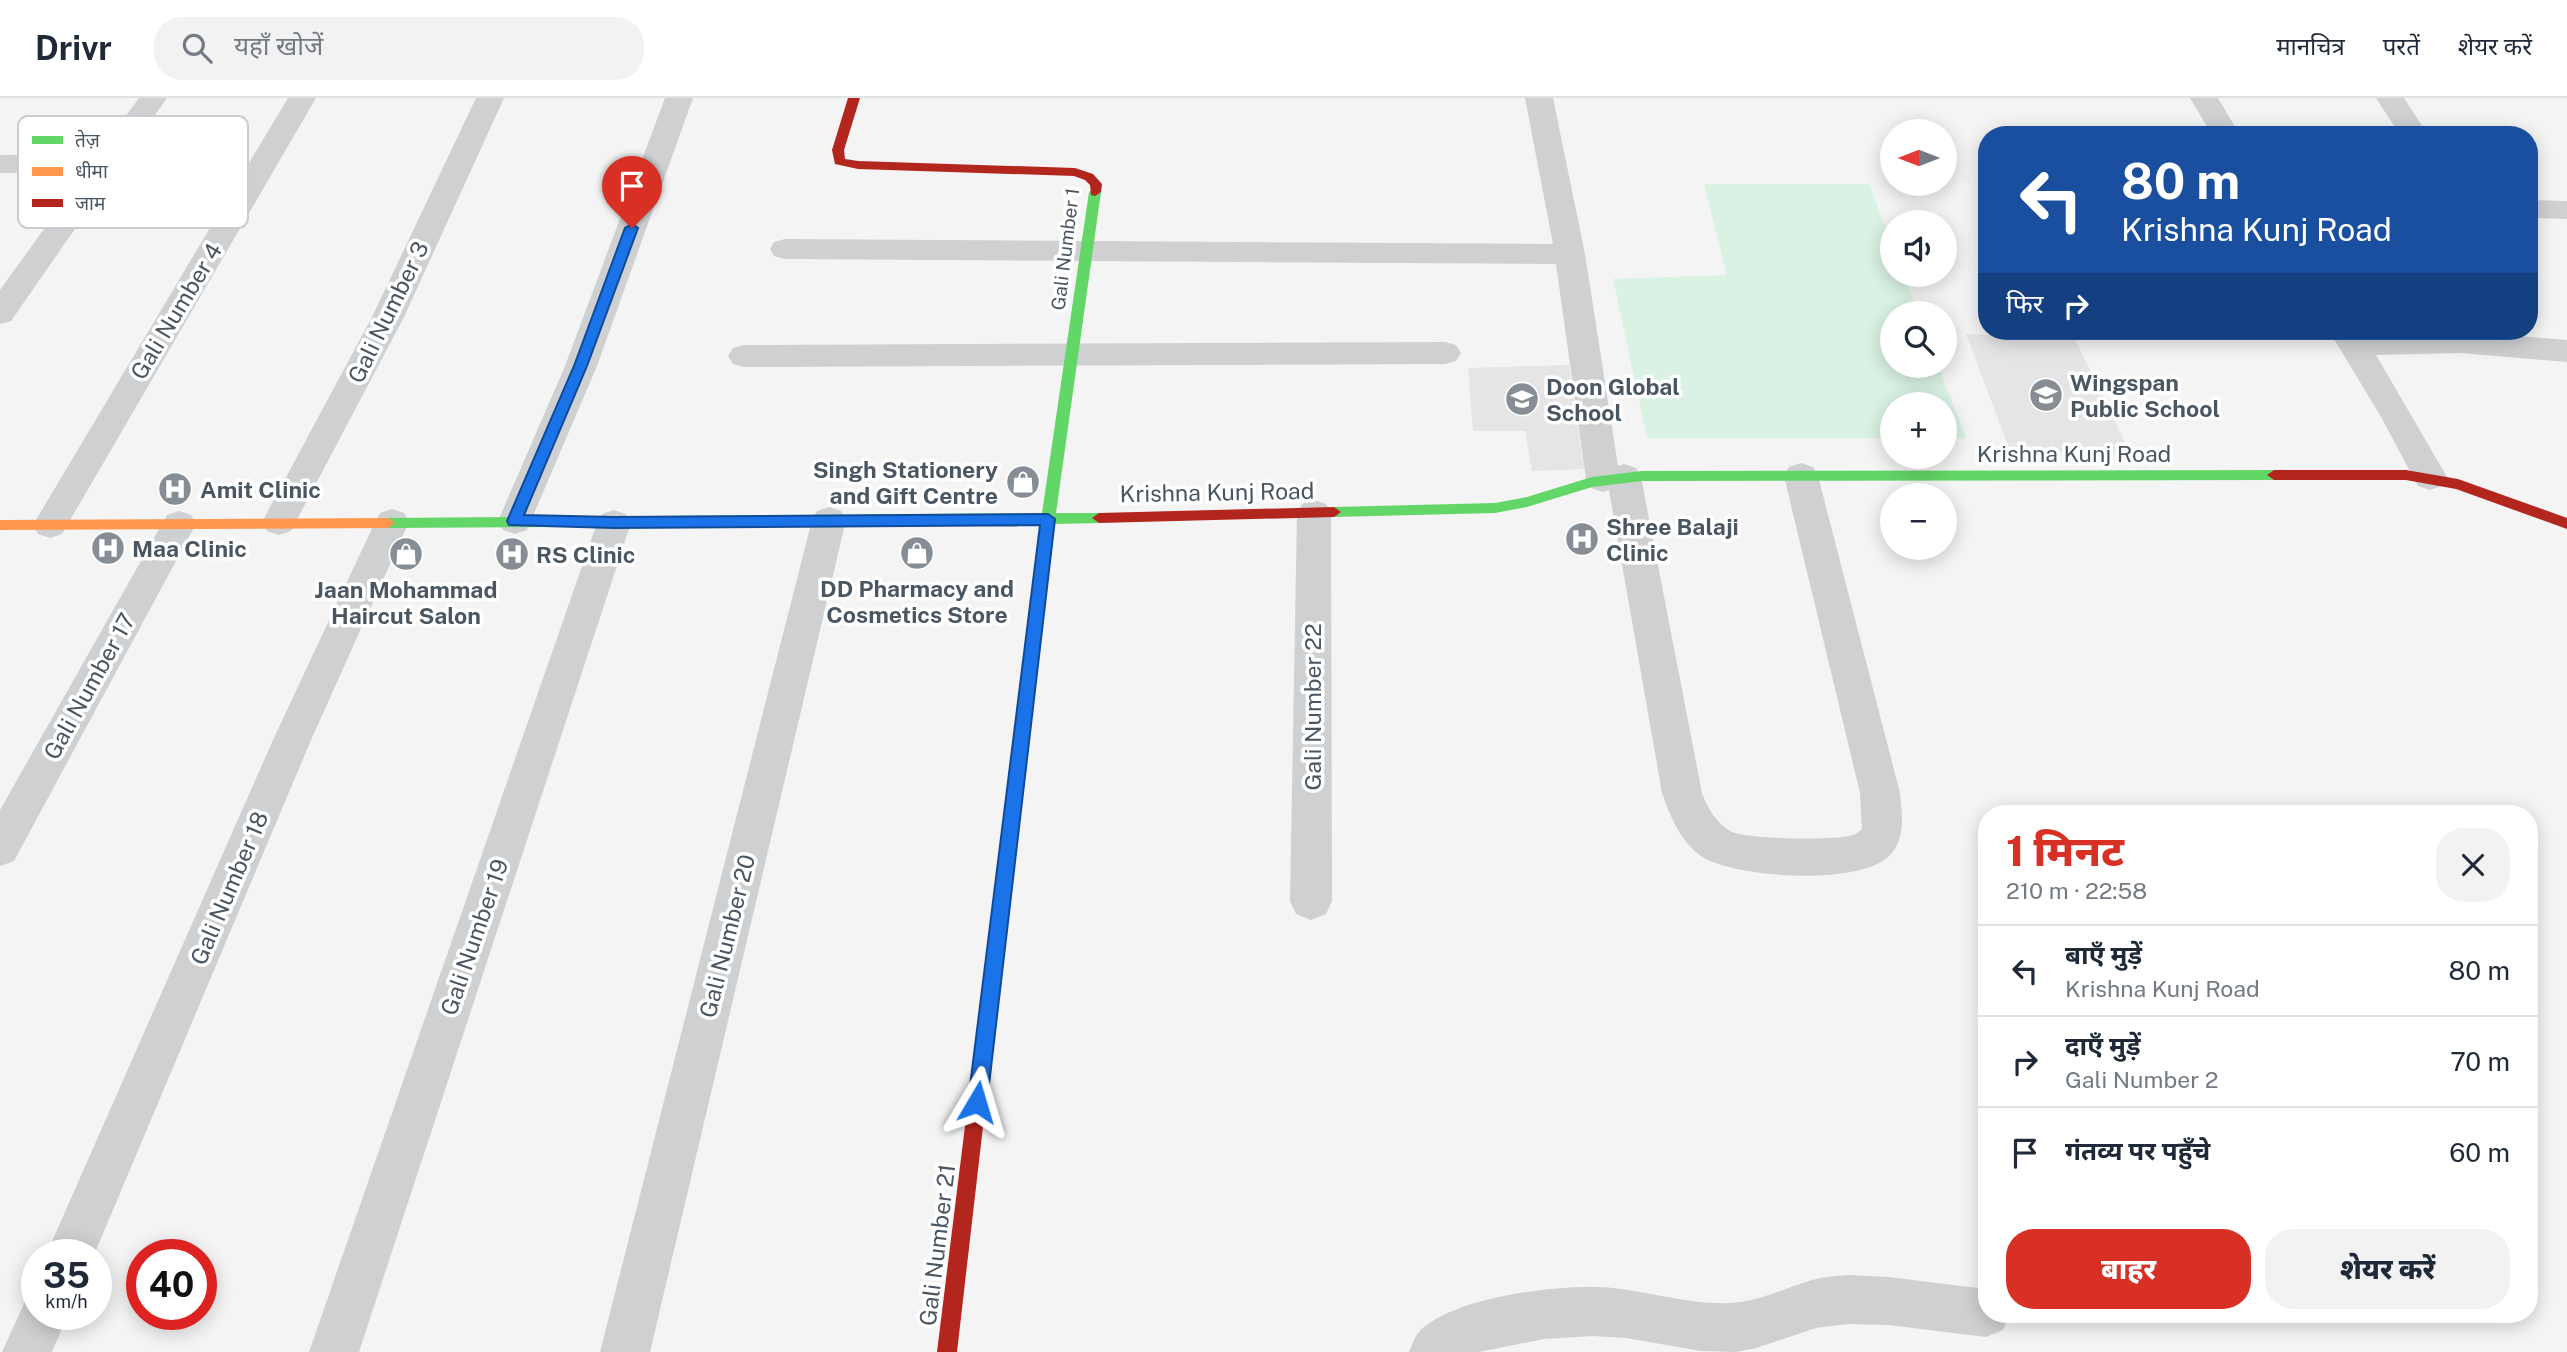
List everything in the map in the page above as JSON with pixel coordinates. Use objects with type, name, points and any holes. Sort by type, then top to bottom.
[{"type":"street","points":[[140,116],[153,98]]},
{"type":"street","name":"Gali Number 4","points":[[248,190],[302,98]]},
{"type":"street","name":"Gali Number 3","points":[[279,522],[388,317],[490,98]]},
{"type":"street","points":[[514,521],[581,366],[679,98]]},
{"type":"street","name":"Gali Number 1","points":[[854,98],[837,156],[839,161],[846,164],[1060,171],[1092,177],[1096,184],[1048,519]]},
{"type":"street","points":[[1539,98],[1614,478],[1682,793],[1691,818],[1706,836],[1723,848],[1744,855],[1850,854],[1868,849],[1880,836],[1883,818],[1880,793],[1801,476]]},
{"type":"street","points":[[2204,98],[2221,126]]},
{"type":"street","points":[[2390,98],[2408,126]]},
{"type":"street","points":[[0,164],[18,164]]},
{"type":"street","points":[[2538,209],[2567,210]]},
{"type":"street","points":[[0,313],[61,228]]},
{"type":"street","name":"Gali Number 4","points":[[50,525],[226,228]]},
{"type":"street","points":[[785,249],[1570,254]]},
{"type":"street","points":[[2351,340],[2430,477]]},
{"type":"street","points":[[2406,340],[2567,351]]},
{"type":"street","points":[[744,356],[1445,353]]},
{"type":"street","name":"Krishna Kunj Road","points":[[0,525],[514,521],[614,523],[1048,519],[1314,513],[1506,507],[1535,502],[1576,485],[1614,478],[1801,476],[2430,477],[2470,488],[2567,524]]},
{"type":"street","name":"Gali Number 22","points":[[1311,901],[1314,513]]},
{"type":"street","name":"Gali Number 21","points":[[947,1352],[1048,519]]},
{"type":"street","name":"Gali Number 20","points":[[625,1352],[829,520]]},
{"type":"street","name":"Gali Number 18","points":[[77,1239],[292,740],[392,522]]},
{"type":"street","name":"Gali Number 19","points":[[334,1352],[614,523]]},
{"type":"street","name":"Gali Number 17","points":[[0,848],[179,524]]},
{"type":"street","points":[[1434,1352],[1438,1345],[1462,1332],[1500,1321],[1542,1316],[1608,1312],[1698,1328],[1735,1328],[1824,1301],[1867,1297],[1945,1311],[1978,1313]]},
{"type":"street","points":[[27,1352],[37,1330]]},
{"type":"shaded area","name":"Wingspan Public School","points":[[1966,334],[1978,335],[1978,340],[2075,340],[2131,455],[2010,451]]},
{"type":"shaded area","name":"Doon Global School","points":[[1569,365],[1584,469],[1532,471],[1525,431],[1473,431],[1468,368]]},
{"type":"green space","points":[[1704,184],[1869,184],[1880,213],[1880,287],[1908,287],[1914,301],[1880,301],[1880,378],[1943,378],[1948,392],[1880,392],[1880,438],[1647,438],[1613,279],[1727,275]]},
{"type":"green space","points":[[1957,415],[1966,438],[1957,438]]},
{"type":"traffic: fast","points":[[975,1118],[1048,519],[1095,192]]},
{"type":"traffic: fast","points":[[1334,512],[1495,508],[1527,502],[1592,482],[1642,476],[2274,475]]},
{"type":"traffic: fast","points":[[388,523],[1099,518]]},
{"type":"traffic: slow","points":[[0,525],[388,523]]},
{"type":"traffic: jam","points":[[854,98],[838,150],[839,161],[858,165],[1075,172],[1089,177],[1096,184],[1095,192]]},
{"type":"traffic: jam","points":[[2274,475],[2406,475],[2458,484],[2567,524]]},
{"type":"traffic: jam","points":[[1099,518],[1334,512]]},
{"type":"traffic: jam","points":[[947,1352],[975,1118]]},
{"type":"place","name":"Wingspan Public School","points":[[2046,395]]},
{"type":"place","name":"Doon Global School","points":[[1522,399]]},
{"type":"place","name":"Singh Stationery and Gift Centre","points":[[1023,482]]},
{"type":"place","name":"Amit Clinic","points":[[175,489]]},
{"type":"place","name":"Shree Balaji Clinic","points":[[1582,539]]},
{"type":"place","name":"Maa Clinic","points":[[108,548]]},
{"type":"place","name":"DD Pharmacy and Cosmetics Store","points":[[917,553]]},
{"type":"place","name":"Jaan Mohammad Haircut Salon","points":[[406,554]]},
{"type":"place","name":"RS Clinic","points":[[512,554]]},
{"type":"route","points":[[632,228],[581,366],[514,521],[614,523],[1048,519],[977,1102]]}]
